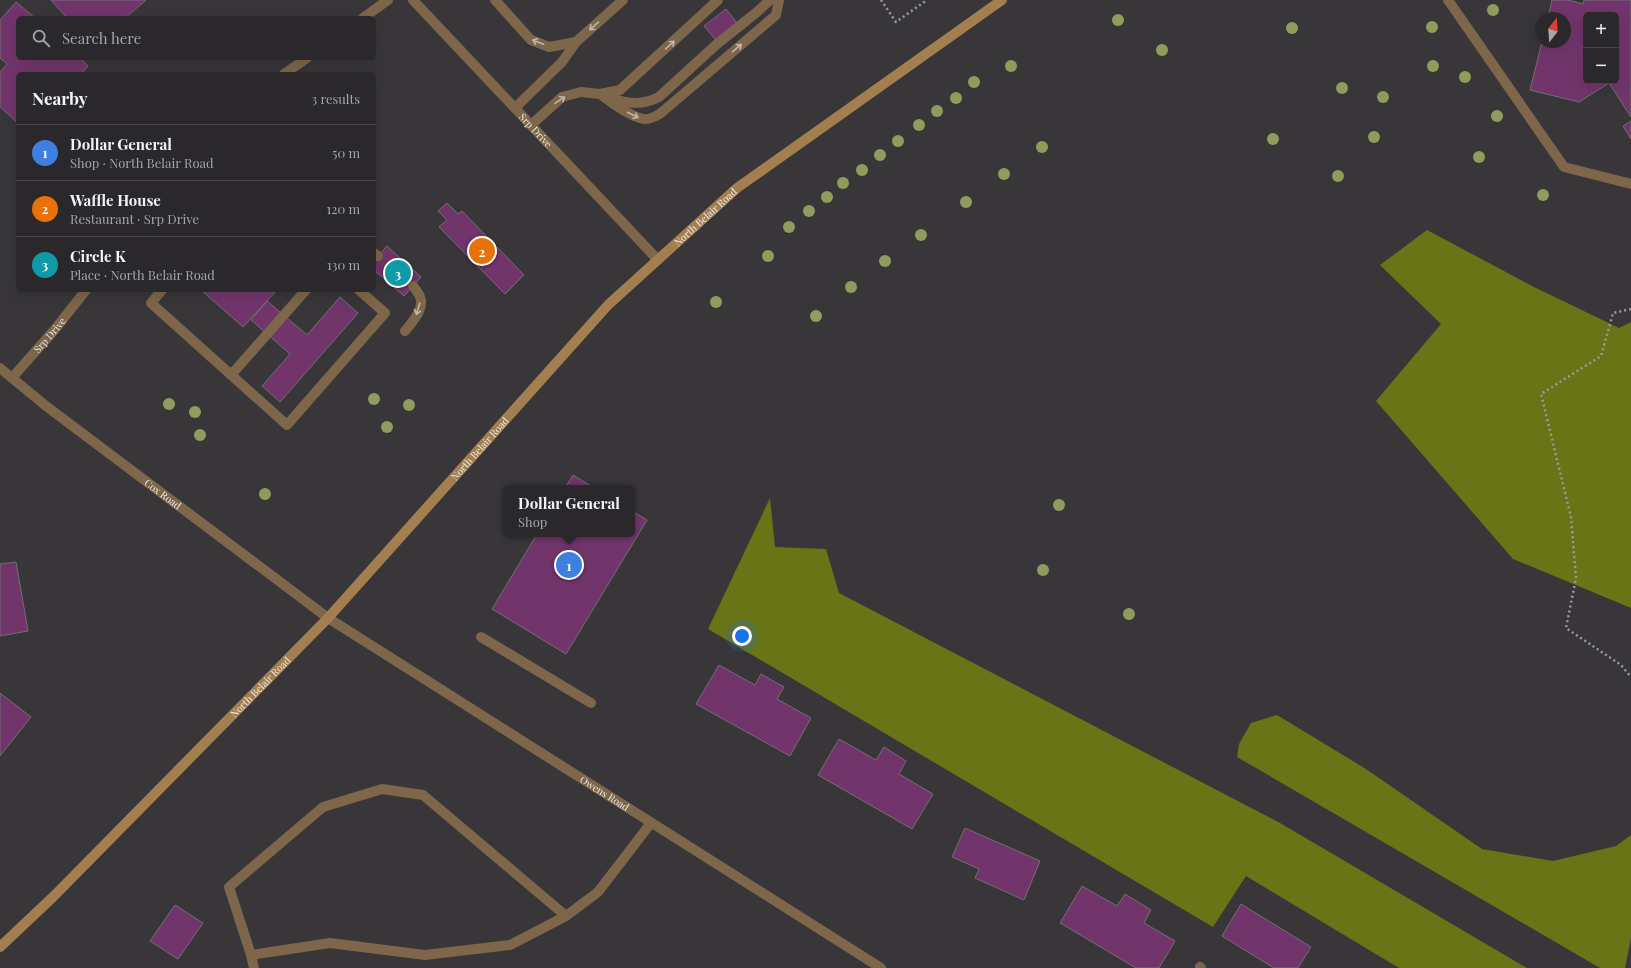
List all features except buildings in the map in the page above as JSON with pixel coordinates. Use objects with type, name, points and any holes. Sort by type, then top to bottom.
[{"type":"main road","name":"North Belair Road","points":[[0,948],[54,896],[328,618],[608,305],[737,188],[1002,0]]},
{"type":"street","points":[[366,16],[388,0]]},
{"type":"street","name":"Srp Drive","points":[[413,0],[658,260]]},
{"type":"street","points":[[495,0],[531,40],[549,47],[576,42]]},
{"type":"street","points":[[515,108],[562,62],[576,42],[623,0]]},
{"type":"street","points":[[600,94],[620,90],[718,0]]},
{"type":"street","points":[[531,126],[562,97],[581,92],[600,94],[623,102],[639,104],[650,102],[659,97],[716,44],[770,0]]},
{"type":"street","points":[[600,94],[636,117],[645,120],[652,118],[661,113],[776,15],[779,0]]},
{"type":"street","points":[[1448,0],[1564,167],[1631,184]]},
{"type":"street","points":[[287,72],[304,60]]},
{"type":"street","points":[[405,331],[415,319],[420,309],[421,298],[413,286]]},
{"type":"street","name":"Srp Drive","points":[[12,378],[56,328],[84,292]]},
{"type":"street","points":[[160,292],[151,304],[288,425],[385,313],[361,292]]},
{"type":"street","points":[[231,374],[304,292]]},
{"type":"street","name":"Cox Road","points":[[0,368],[58,416],[328,618]]},
{"type":"street","name":"Owens Road","points":[[328,618],[881,968]]},
{"type":"street","points":[[481,637],[591,703]]},
{"type":"street","points":[[254,968],[229,887],[323,807],[382,789],[423,795],[566,916]]},
{"type":"street","points":[[251,955],[330,943],[425,955],[510,945],[566,916],[598,892],[651,823]]},
{"type":"path","points":[[881,0],[896,22],[927,0]]},
{"type":"path","points":[[1631,309],[1613,313],[1601,356],[1541,394],[1571,517],[1576,578],[1566,628],[1621,665],[1631,677]]},
{"type":"green space","points":[[1427,230],[1534,287],[1619,328],[1631,322],[1631,608],[1513,559],[1376,401],[1441,324],[1380,265]]},
{"type":"green space","points":[[770,498],[775,547],[826,549],[839,593],[1280,823],[1527,968],[1399,968],[1246,876],[1213,927],[708,629]]},
{"type":"green space","points":[[1277,715],[1366,769],[1482,849],[1553,861],[1616,846],[1631,835],[1631,938],[1625,968],[1600,968],[1237,757],[1239,744],[1251,723]]},
{"type":"place","name":"Waffle House","points":[[482,251]]},
{"type":"place","name":"Circle K","points":[[398,273]]},
{"type":"place","name":"Dollar General","points":[[569,565]]}]
